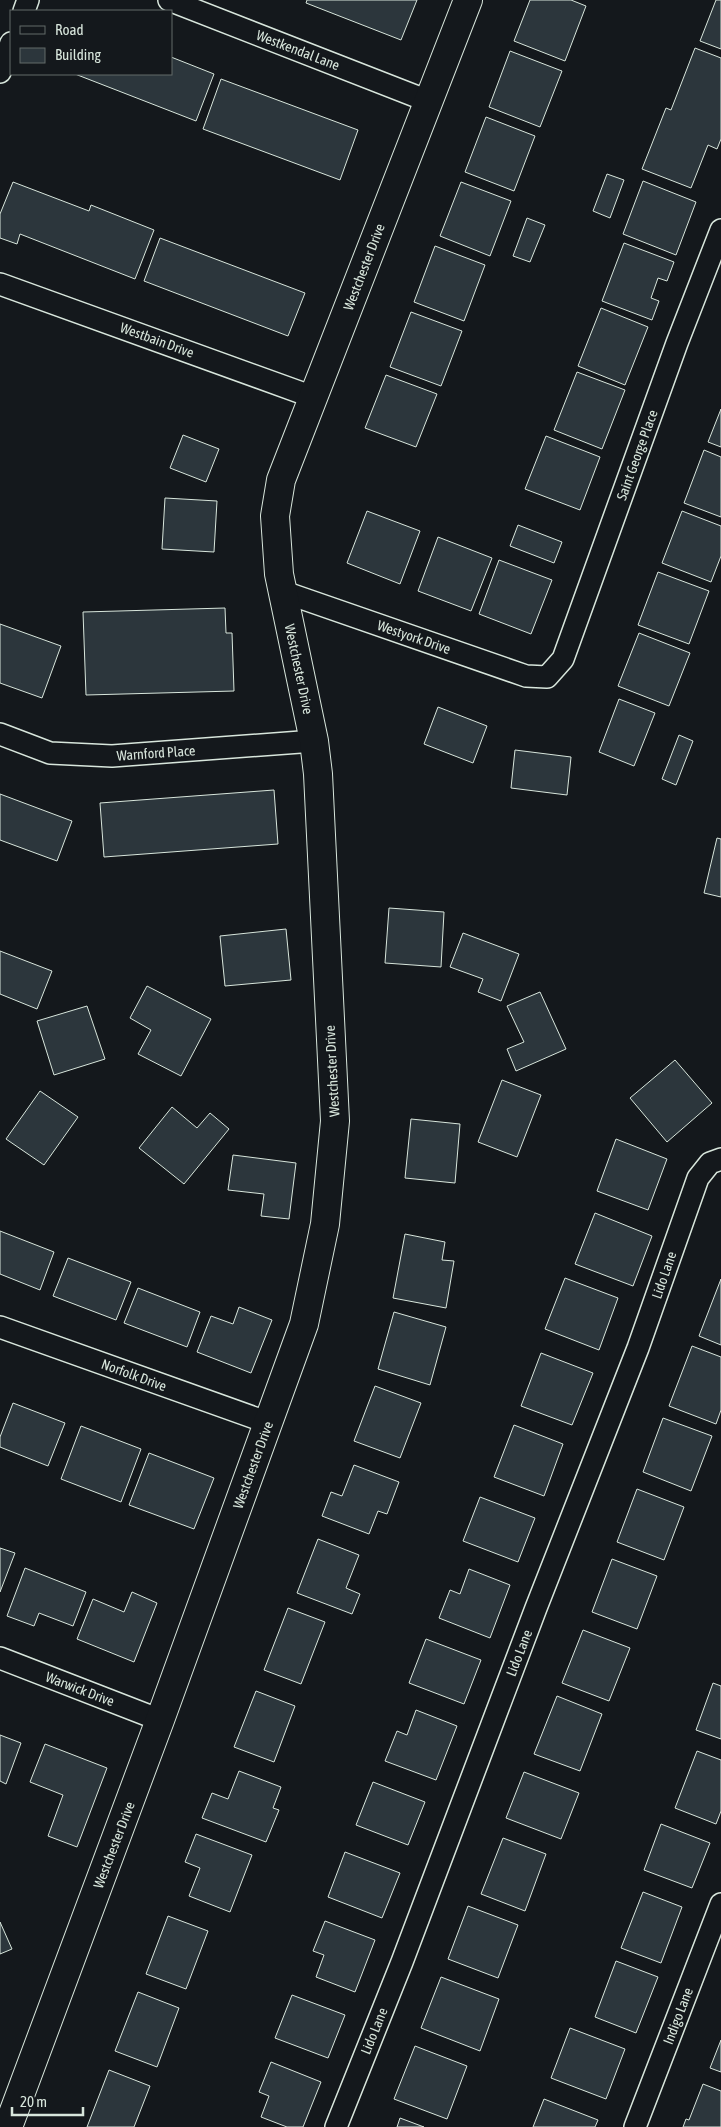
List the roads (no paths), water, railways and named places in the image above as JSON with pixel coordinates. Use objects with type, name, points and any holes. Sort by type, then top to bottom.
[{"type":"street","name":"Westkendal Lane","points":[[168,0],[428,101]]},
{"type":"street","name":"Westchester Drive","points":[[8,2127],[160,1720],[304,1324],[325,1224],[335,1121],[319,780],[314,741],[282,592],[275,516],[281,480],[468,0]]},
{"type":"street","points":[[0,72],[10,46]]},
{"type":"street","name":"Saint George Place","points":[[547,677],[563,659],[677,344],[721,230]]},
{"type":"street","name":"Westbain Drive","points":[[0,284],[313,397]]},
{"type":"street","name":"Westyork Drive","points":[[282,592],[526,676],[547,677]]},
{"type":"street","name":"Warnford Place","points":[[0,734],[50,753],[112,756],[314,741]]},
{"type":"street","name":"Lido Lane","points":[[336,2127],[402,1962],[536,1608],[638,1348],[698,1178],[710,1163],[721,1159]]},
{"type":"street","name":"Norfolk Drive","points":[[0,1327],[268,1423]]},
{"type":"street","name":"Warwick Drive","points":[[0,1658],[160,1720]]},
{"type":"street","name":"Indigo Lane","points":[[635,2127],[721,1904]]}]
